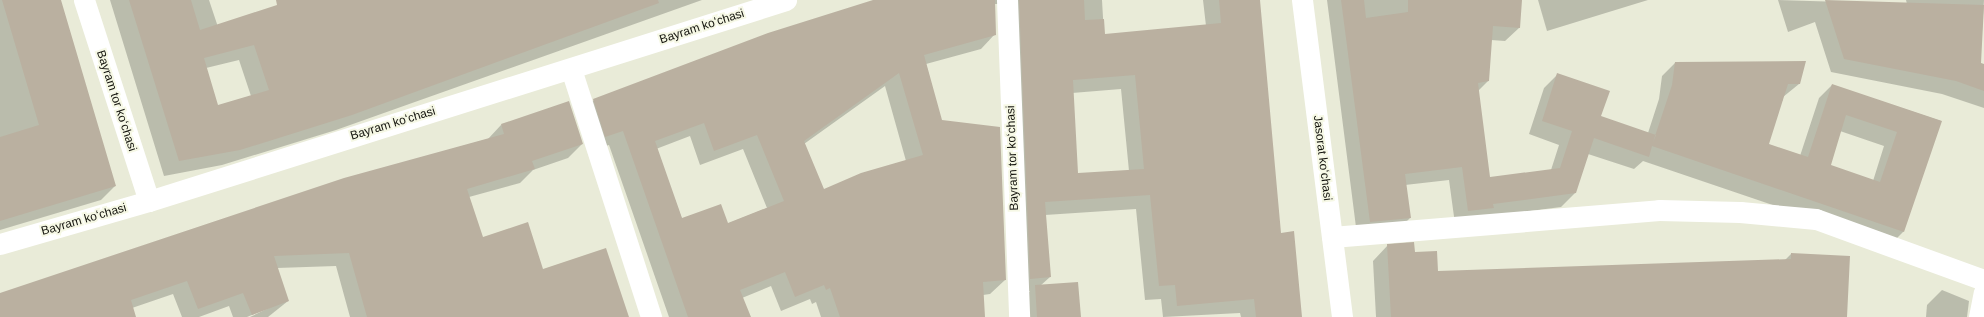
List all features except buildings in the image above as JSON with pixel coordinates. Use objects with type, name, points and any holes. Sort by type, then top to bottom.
[{"type":"street","name":"Bayram tor koʻchasi","points":[[84,0],[149,201]]},
{"type":"street","name":"Bayram koʻchasi","points":[[0,244],[149,201],[786,0]]},
{"type":"street","name":"Bayram tor koʻchasi","points":[[1007,0],[1019,317]]},
{"type":"street","name":"Jasorat koʻchasi","points":[[1302,0],[1342,317]]},
{"type":"street","points":[[571,68],[651,317]]},
{"type":"street","points":[[1332,238],[1659,210],[1740,212],[1816,219],[1984,280]]},
{"type":"street","points":[[1979,317],[1984,292]]}]
